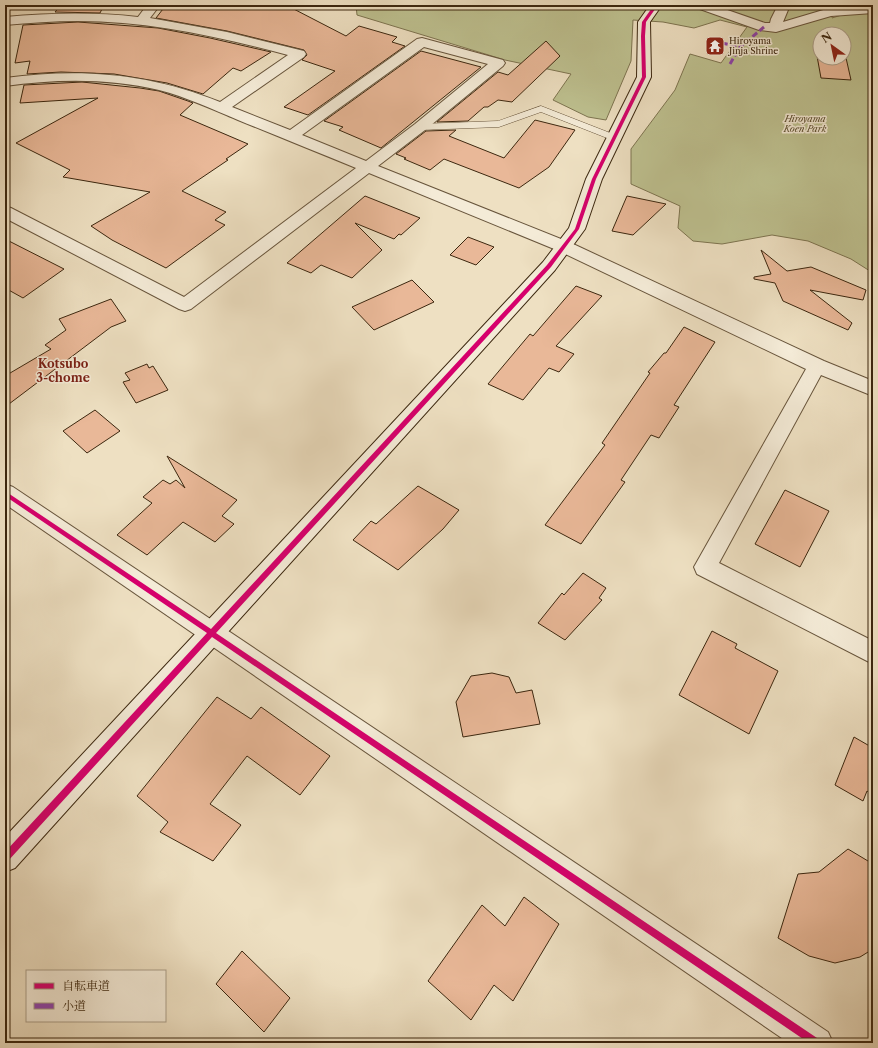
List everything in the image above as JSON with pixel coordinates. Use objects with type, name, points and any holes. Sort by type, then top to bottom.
[{"type":"street","points":[[20,19],[22,5]]},
{"type":"street","points":[[141,21],[154,5]]},
{"type":"street","points":[[5,858],[549,266],[565,246],[577,230],[594,179],[644,77],[644,22],[656,5]]},
{"type":"street","points":[[701,5],[764,27],[776,28],[828,12],[854,9],[873,9]]},
{"type":"street","points":[[776,28],[777,19],[784,5]]},
{"type":"street","points":[[5,21],[74,16],[141,21],[244,39],[299,54],[222,107]]},
{"type":"street","points":[[5,211],[185,305],[420,127],[498,63],[422,42],[292,136]]},
{"type":"street","points":[[5,82],[63,76],[107,77],[159,86],[222,107],[366,168],[565,246],[817,366],[873,389]]},
{"type":"street","points":[[817,366],[705,567],[873,653]]},
{"type":"street","points":[[5,493],[817,1043]]},
{"type":"lane","points":[[420,127],[499,124],[541,108],[615,138]]},
{"type":"path","points":[[710,44],[713,41]]},
{"type":"green space","name":"Hiroyama Koen Park","points":[[356,5],[835,5],[832,18],[848,13],[873,12],[873,273],[851,259],[808,241],[772,235],[722,244],[693,241],[678,228],[680,206],[631,184],[631,149],[675,90],[690,54],[721,63],[747,27],[720,20],[694,28],[663,22],[633,20],[631,61],[606,120],[588,117],[553,100],[571,74],[505,60],[357,15]]},
{"type":"building","points":[[61,5],[104,5],[100,13],[55,12]]},
{"type":"building","points":[[166,5],[286,5],[346,36],[359,26],[397,37],[392,42],[405,46],[308,115],[284,107],[335,71],[302,60],[307,55],[304,50],[227,31],[156,18]]},
{"type":"building","points":[[78,22],[158,28],[271,52],[241,71],[233,68],[203,94],[167,83],[114,74],[61,72],[27,74],[30,61],[15,63],[23,25]]},
{"type":"building","points":[[546,41],[560,56],[512,102],[498,100],[488,107],[484,107],[468,121],[437,122],[498,72],[508,75]]},
{"type":"building","points":[[421,51],[481,67],[381,148],[339,130],[343,127],[324,121]]},
{"type":"building","points":[[819,66],[848,66],[851,80],[821,78]]},
{"type":"building","points":[[82,82],[159,91],[188,101],[193,103],[180,115],[248,144],[226,159],[228,160],[182,191],[226,212],[215,220],[225,225],[166,268],[112,240],[91,226],[150,192],[63,177],[70,170],[16,143],[98,98],[20,103],[24,85]]},
{"type":"building","points":[[535,120],[575,130],[549,167],[519,188],[444,159],[430,170],[396,154],[426,131],[456,130],[449,136],[504,158]]},
{"type":"building","points":[[365,196],[420,218],[401,235],[399,234],[394,239],[355,223],[382,250],[352,278],[321,265],[311,273],[287,263]]},
{"type":"building","points":[[627,196],[666,204],[633,235],[612,231]]},
{"type":"building","points":[[468,237],[494,247],[476,265],[450,255]]},
{"type":"building","points":[[5,239],[64,269],[23,298],[5,288]]},
{"type":"building","points":[[761,250],[787,271],[811,267],[866,290],[863,300],[810,290],[852,323],[848,330],[783,301],[775,283],[754,279],[754,277],[771,274]]},
{"type":"building","points":[[412,280],[434,302],[374,330],[352,307]]},
{"type":"building","points":[[576,286],[602,296],[556,346],[574,354],[559,372],[549,368],[523,400],[488,384],[530,334],[533,336]]},
{"type":"building","points":[[111,299],[126,321],[111,327],[5,407],[5,376],[51,349],[45,345],[66,330],[59,319]]},
{"type":"building","points":[[684,327],[715,342],[674,405],[679,407],[659,438],[651,435],[621,480],[625,482],[581,544],[545,525],[605,445],[602,443],[650,373],[648,372],[664,353],[666,353]]},
{"type":"building","points":[[147,364],[149,368],[153,366],[168,390],[136,403],[123,382],[130,380],[125,373]]},
{"type":"building","points":[[95,410],[120,431],[87,453],[63,431]]},
{"type":"building","points":[[167,456],[237,500],[222,516],[234,524],[215,542],[183,522],[147,555],[117,535],[152,503],[143,497],[163,480],[170,484],[176,480],[185,488]]},
{"type":"building","points":[[418,486],[459,510],[443,529],[398,570],[353,540],[371,521],[376,524]]},
{"type":"building","points":[[785,490],[829,511],[800,567],[755,544]]},
{"type":"building","points":[[583,573],[606,588],[599,598],[602,600],[565,640],[538,623],[562,593],[564,595]]},
{"type":"building","points":[[712,631],[737,644],[735,648],[778,671],[749,734],[679,695]]},
{"type":"building","points":[[492,673],[509,677],[516,693],[532,690],[540,724],[463,737],[456,702],[471,676]]},
{"type":"building","points":[[217,697],[251,719],[261,707],[330,756],[300,795],[247,756],[210,804],[241,825],[213,861],[160,832],[168,822],[137,796]]},
{"type":"building","points":[[854,737],[873,748],[873,795],[867,791],[863,801],[835,785]]},
{"type":"building","points":[[848,849],[873,864],[873,949],[860,957],[835,963],[809,956],[778,938],[798,874],[819,872]]},
{"type":"building","points":[[524,897],[559,924],[513,1001],[494,985],[471,1020],[428,981],[482,905],[505,926]]},
{"type":"building","points":[[242,951],[290,998],[264,1032],[216,984]]},
{"type":"marked path","points":[[730,64],[740,47],[764,27]]},
{"type":"marked path","points":[[713,41],[740,47]]},
{"type":"cycle path","points":[[5,858],[549,266],[577,229],[594,179],[644,77],[644,22],[656,5]]},
{"type":"cycle path","points":[[5,493],[817,1043]]},
{"type":"place","name":"Hiroyama Jinja Shrine","points":[[715,46]]},
{"type":"district","name":"Kotsubo 3-chome","points":[[63,371]]}]
